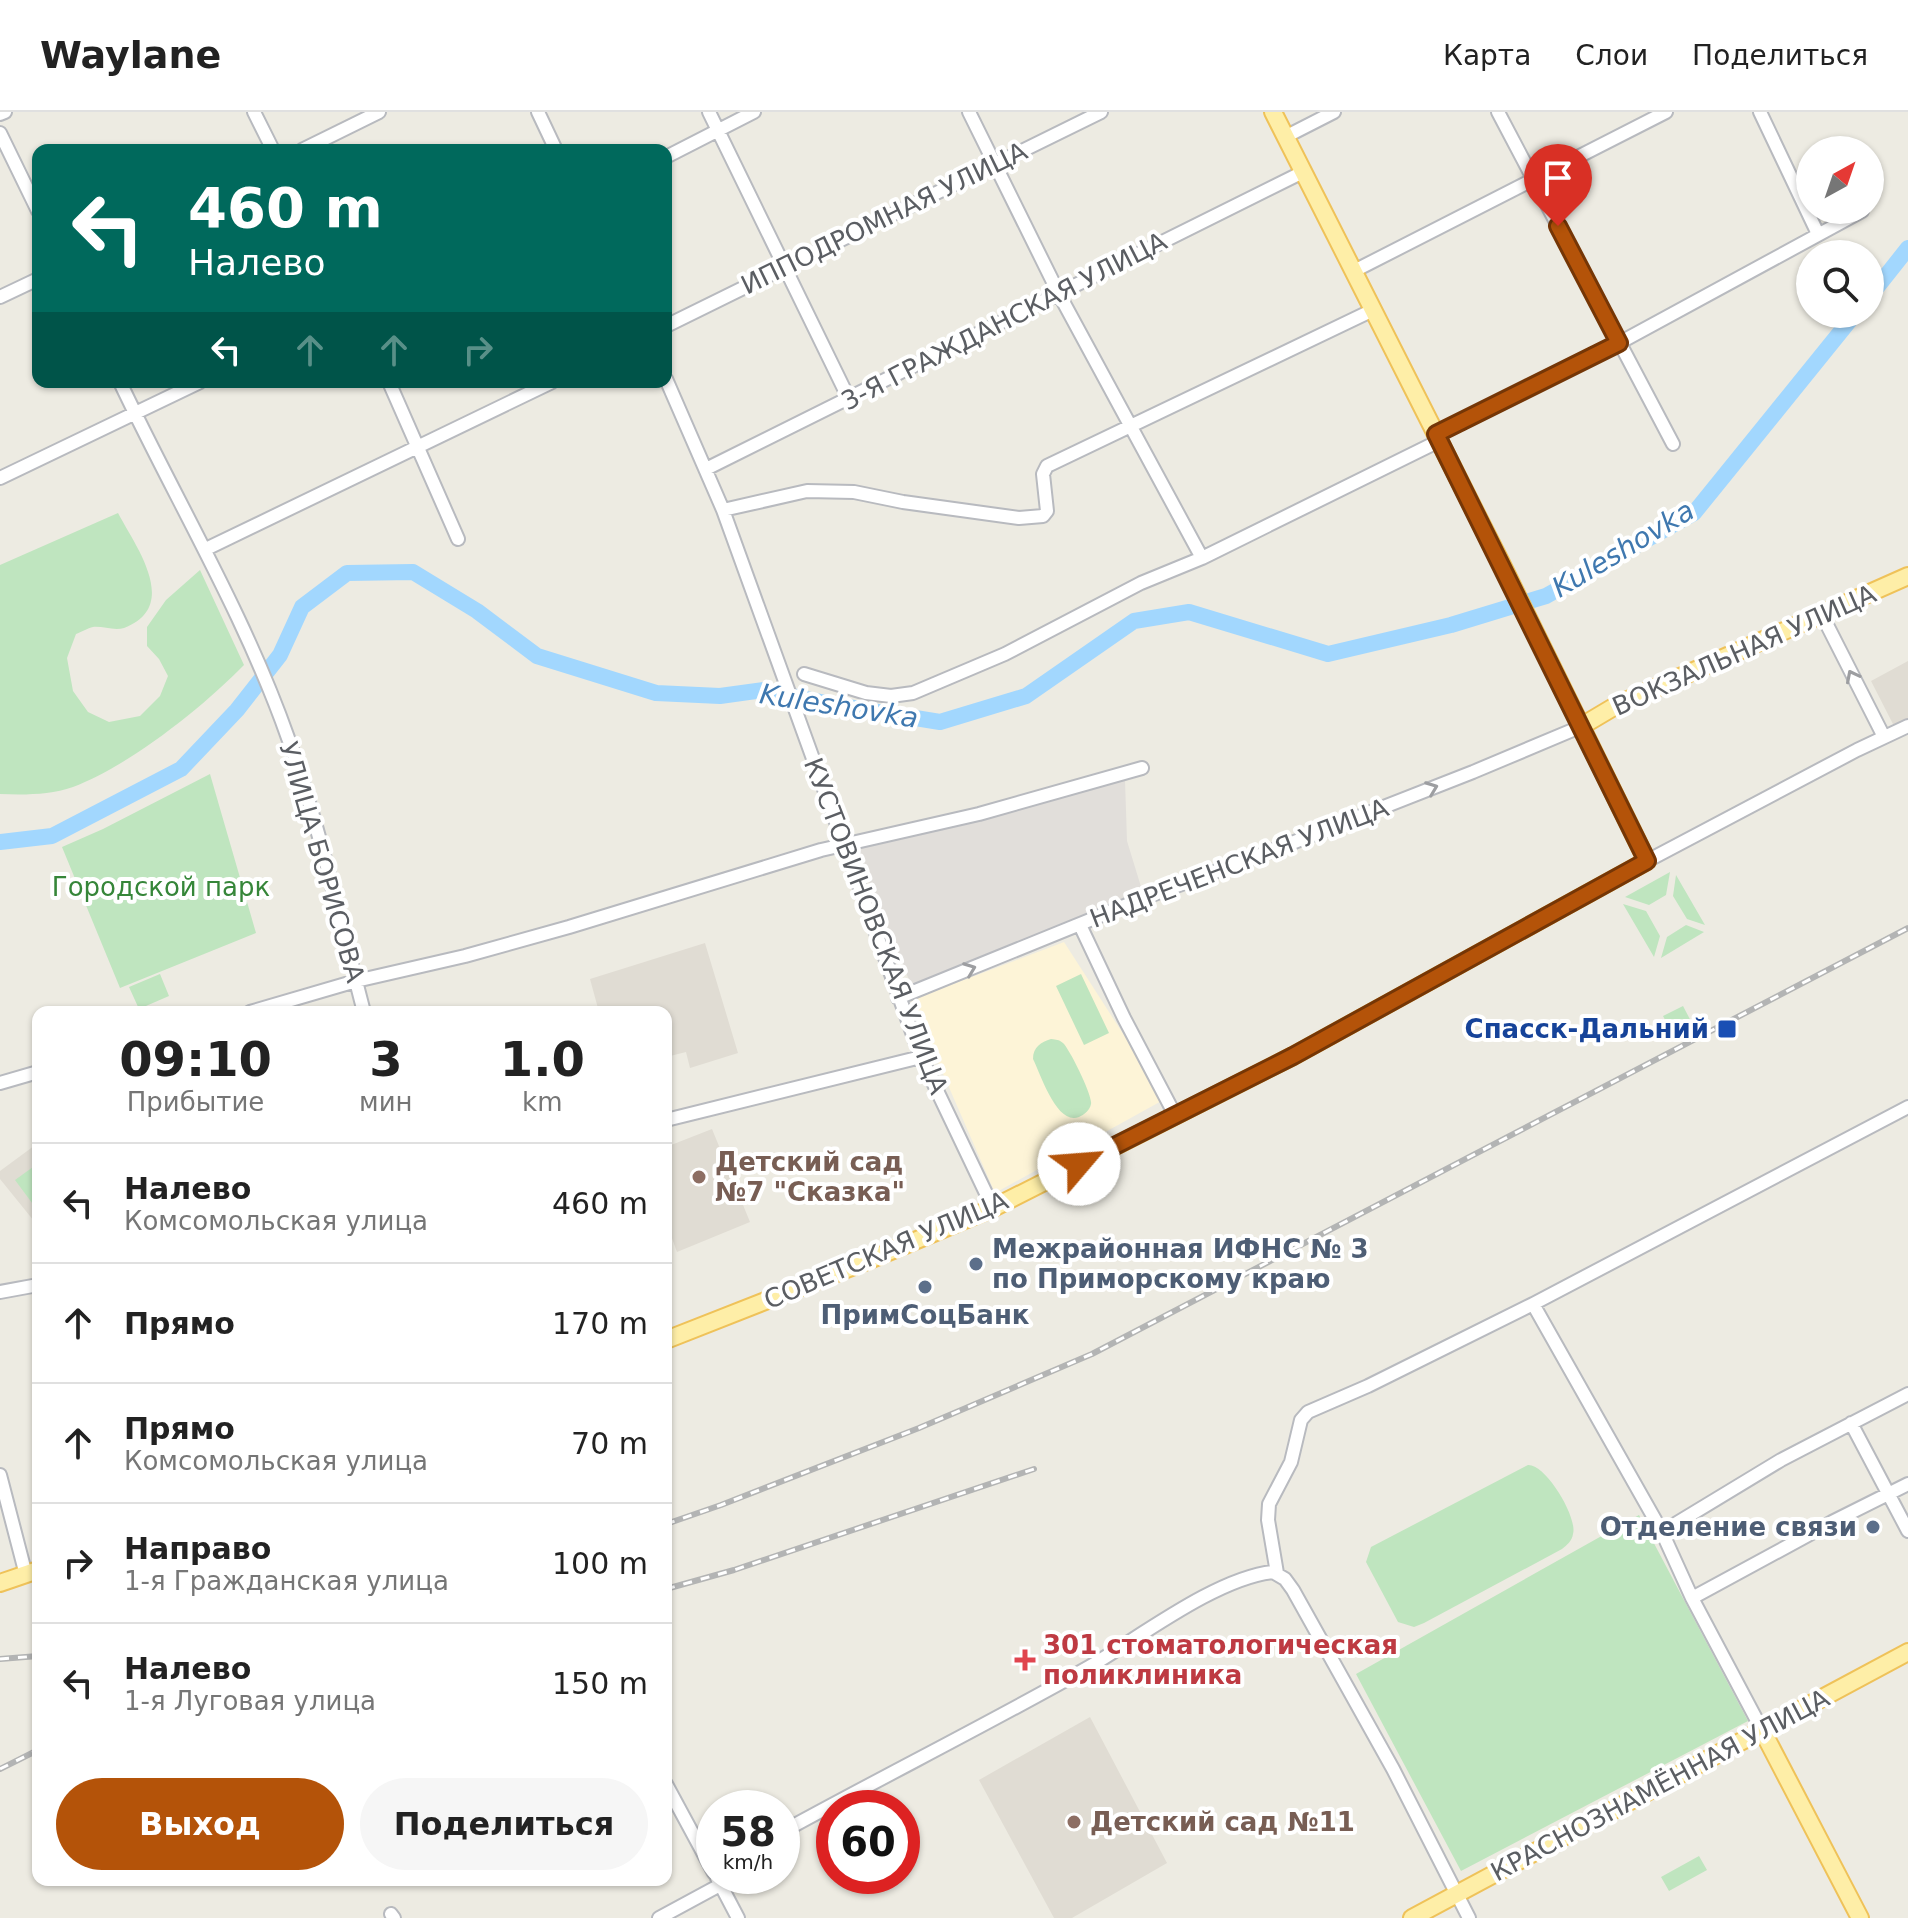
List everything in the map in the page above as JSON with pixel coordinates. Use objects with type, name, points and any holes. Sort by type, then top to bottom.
[{"type":"main road","points":[[1273,112],[1500,561],[1647,861]]},
{"type":"main road","name":"ВОКЗАЛЬНАЯ УЛИЦА","points":[[1580,727],[1617,705],[1908,576]]},
{"type":"main road","name":"СОВЕТСКАЯ УЛИЦА","points":[[672,1338],[993,1208],[1293,1056],[1647,861]]},
{"type":"main road","points":[[0,1583],[32,1572]]},
{"type":"main road","name":"КРАСНОЗНАМЁННАЯ УЛИЦА","points":[[1412,1918],[1908,1652]]},
{"type":"main road","points":[[1762,1730],[1860,1918]]},
{"type":"street","points":[[254,112],[270,144]]},
{"type":"street","points":[[314,144],[379,112]]},
{"type":"street","points":[[538,112],[553,144]]},
{"type":"street","points":[[709,112],[849,399]]},
{"type":"street","points":[[672,154],[754,112]]},
{"type":"street","points":[[969,112],[1059,294],[1202,558]]},
{"type":"street","name":"ИППОДРОМНАЯ УЛИЦА","points":[[672,323],[1101,112]]},
{"type":"street","points":[[1285,137],[1334,112]]},
{"type":"street","points":[[1498,112],[1673,444]]},
{"type":"street","points":[[1354,271],[1666,112]]},
{"type":"street","points":[[1760,112],[1818,234]]},
{"type":"street","points":[[0,133],[32,199]]},
{"type":"street","name":"3-Я ГРАЖДАНСКАЯ УЛИЦА","points":[[706,469],[1303,172]]},
{"type":"street","points":[[804,674],[866,693],[906,695],[1005,654],[1141,583],[1202,558],[1438,438],[1837,224]]},
{"type":"street","points":[[0,297],[32,282]]},
{"type":"street","points":[[670,388],[723,510],[798,492],[854,492],[903,502],[1035,518],[1047,511],[1043,474],[1047,466],[1373,310]]},
{"type":"street","points":[[123,388],[206,549],[540,388]]},
{"type":"street","points":[[0,478],[188,388]]},
{"type":"street","points":[[392,388],[458,539]]},
{"type":"street","name":"КУСТОВИНОВСКАЯ УЛИЦА","points":[[723,510],[898,998],[921,1057],[993,1208]]},
{"type":"street","name":"УЛИЦА БОРИСОВА","points":[[206,549],[278,713],[321,847],[362,1006]]},
{"type":"street","points":[[1822,615],[1884,737]]},
{"type":"street","name":"СОВЕТСКАЯ УЛИЦА","points":[[1647,861],[1908,726]]},
{"type":"street","name":"НАДРЕЧЕНСКАЯ УЛИЦА","points":[[898,998],[1580,727]]},
{"type":"street","points":[[271,1006],[569,927],[783,860],[979,814],[1142,768]]},
{"type":"street","points":[[1080,925],[1175,1115]]},
{"type":"street","points":[[672,1119],[921,1057]]},
{"type":"street","points":[[0,1083],[32,1074]]},
{"type":"street","points":[[1469,1918],[1393,1769],[1293,1590],[1277,1573],[1268,1520],[1269,1504],[1291,1462],[1301,1420],[1308,1412],[1368,1386],[1533,1304],[1908,1107]]},
{"type":"street","points":[[0,1292],[32,1286]]},
{"type":"street","points":[[1533,1304],[1662,1532],[1692,1598],[1762,1730]]},
{"type":"street","points":[[1662,1532],[1781,1460],[1908,1394]]},
{"type":"street","points":[[1851,1423],[1908,1531]]},
{"type":"street","points":[[0,1475],[32,1572]]},
{"type":"street","points":[[1692,1598],[1908,1484]]},
{"type":"street","points":[[800,1822],[1089,1666],[1200,1599],[1249,1577],[1277,1573]]},
{"type":"street","points":[[672,1795],[696,1840]]},
{"type":"street","points":[[659,1918],[696,1890]]},
{"type":"street","points":[[725,1894],[738,1918]]},
{"type":"shaded area","points":[[1908,661],[1908,719],[1894,726],[1871,681]]},
{"type":"shaded area","points":[[1125,780],[1127,841],[1142,890],[912,987],[855,850]]},
{"type":"shaded area","points":[[1064,942],[1165,1099],[995,1193],[911,1000]]},
{"type":"shaded area","points":[[705,943],[738,1053],[690,1068],[686,1052],[672,1056],[672,1006],[597,1006],[590,979]]},
{"type":"shaded area","name":"Детский сад №7 \"Сказка\"","points":[[712,1129],[750,1222],[677,1252],[672,1238],[672,1145]]},
{"type":"shaded area","points":[[32,1147],[32,1219],[0,1179],[0,1171]]},
{"type":"shaded area","name":"Детский сад №11","points":[[1090,1717],[1167,1863],[1072,1918],[1054,1918],[979,1780]]},
{"type":"green space","points":[[118,513],[149,575],[152,591],[150,606],[141,618],[124,628],[93,627],[76,634],[67,658],[73,691],[88,712],[109,722],[140,716],[160,696],[168,676],[147,646],[147,627],[166,600],[200,570],[244,665],[164,734],[95,777],[55,792],[0,794],[0,565]]},
{"type":"green space","name":"Городской парк","points":[[210,774],[256,933],[120,988],[62,847]]},
{"type":"green space","points":[[1670,872],[1666,895],[1649,905],[1625,897]]},
{"type":"green space","points":[[1676,875],[1705,925],[1687,919],[1673,896]]},
{"type":"green space","points":[[1623,904],[1646,911],[1660,936],[1654,957]]},
{"type":"green space","points":[[1686,925],[1704,932],[1661,958],[1667,937]]},
{"type":"green space","points":[[160,974],[169,996],[146,1006],[138,1006],[129,987]]},
{"type":"green space","points":[[1081,974],[1109,1033],[1084,1045],[1056,986]]},
{"type":"green space","points":[[1683,1006],[1694,1027],[1674,1037],[1663,1016]]},
{"type":"green space","points":[[1051,1039],[1060,1041],[1066,1047],[1091,1099],[1086,1112],[1079,1117],[1071,1118],[1057,1107],[1033,1059],[1038,1046]]},
{"type":"green space","points":[[32,1168],[32,1203],[15,1180]]},
{"type":"green space","points":[[1528,1465],[1543,1473],[1566,1505],[1573,1526],[1569,1543],[1424,1623],[1414,1627],[1398,1622],[1366,1562],[1371,1547]]},
{"type":"green space","points":[[1639,1515],[1748,1721],[1461,1871],[1356,1674]]},
{"type":"green space","points":[[1699,1856],[1707,1870],[1669,1891],[1661,1877]]},
{"type":"waterway","name":"Kuleshovka","points":[[1884,278],[1908,248]]},
{"type":"waterway","name":"Kuleshovka","points":[[0,842],[52,836],[181,769],[237,710],[280,655],[302,607],[347,573],[413,572],[477,611],[537,656],[656,693],[720,696],[764,690],[940,722],[1026,696],[1134,621],[1189,612],[1328,654],[1451,625],[1546,596],[1694,513],[1844,328]]},
{"type":"railway","points":[[672,1522],[919,1428],[1092,1354],[1908,928]]},
{"type":"railway","points":[[672,1587],[734,1570],[1034,1469]]},
{"type":"railway","points":[[0,1659],[32,1656]]},
{"type":"railway","points":[[0,1769],[32,1753]]},
{"type":"place","name":"Спасск-Дальний","points":[[1727,1029]]},
{"type":"place","name":"Детский сад №7 \"Сказка\"","points":[[699,1177]]},
{"type":"place","name":"Межрайонная ИФНС № 3 по Приморскому краю","points":[[976,1264]]},
{"type":"place","name":"ПримСоцБанк","points":[[925,1287]]},
{"type":"place","name":"Отделение связи","points":[[1873,1527]]},
{"type":"place","name":"301 стоматологическая поликлиника","points":[[1025,1660]]},
{"type":"place","name":"Детский сад №11","points":[[1074,1822]]},
{"type":"route","points":[[1079,1164],[1293,1056],[1647,861],[1436,434],[1619,343],[1558,226]]}]
